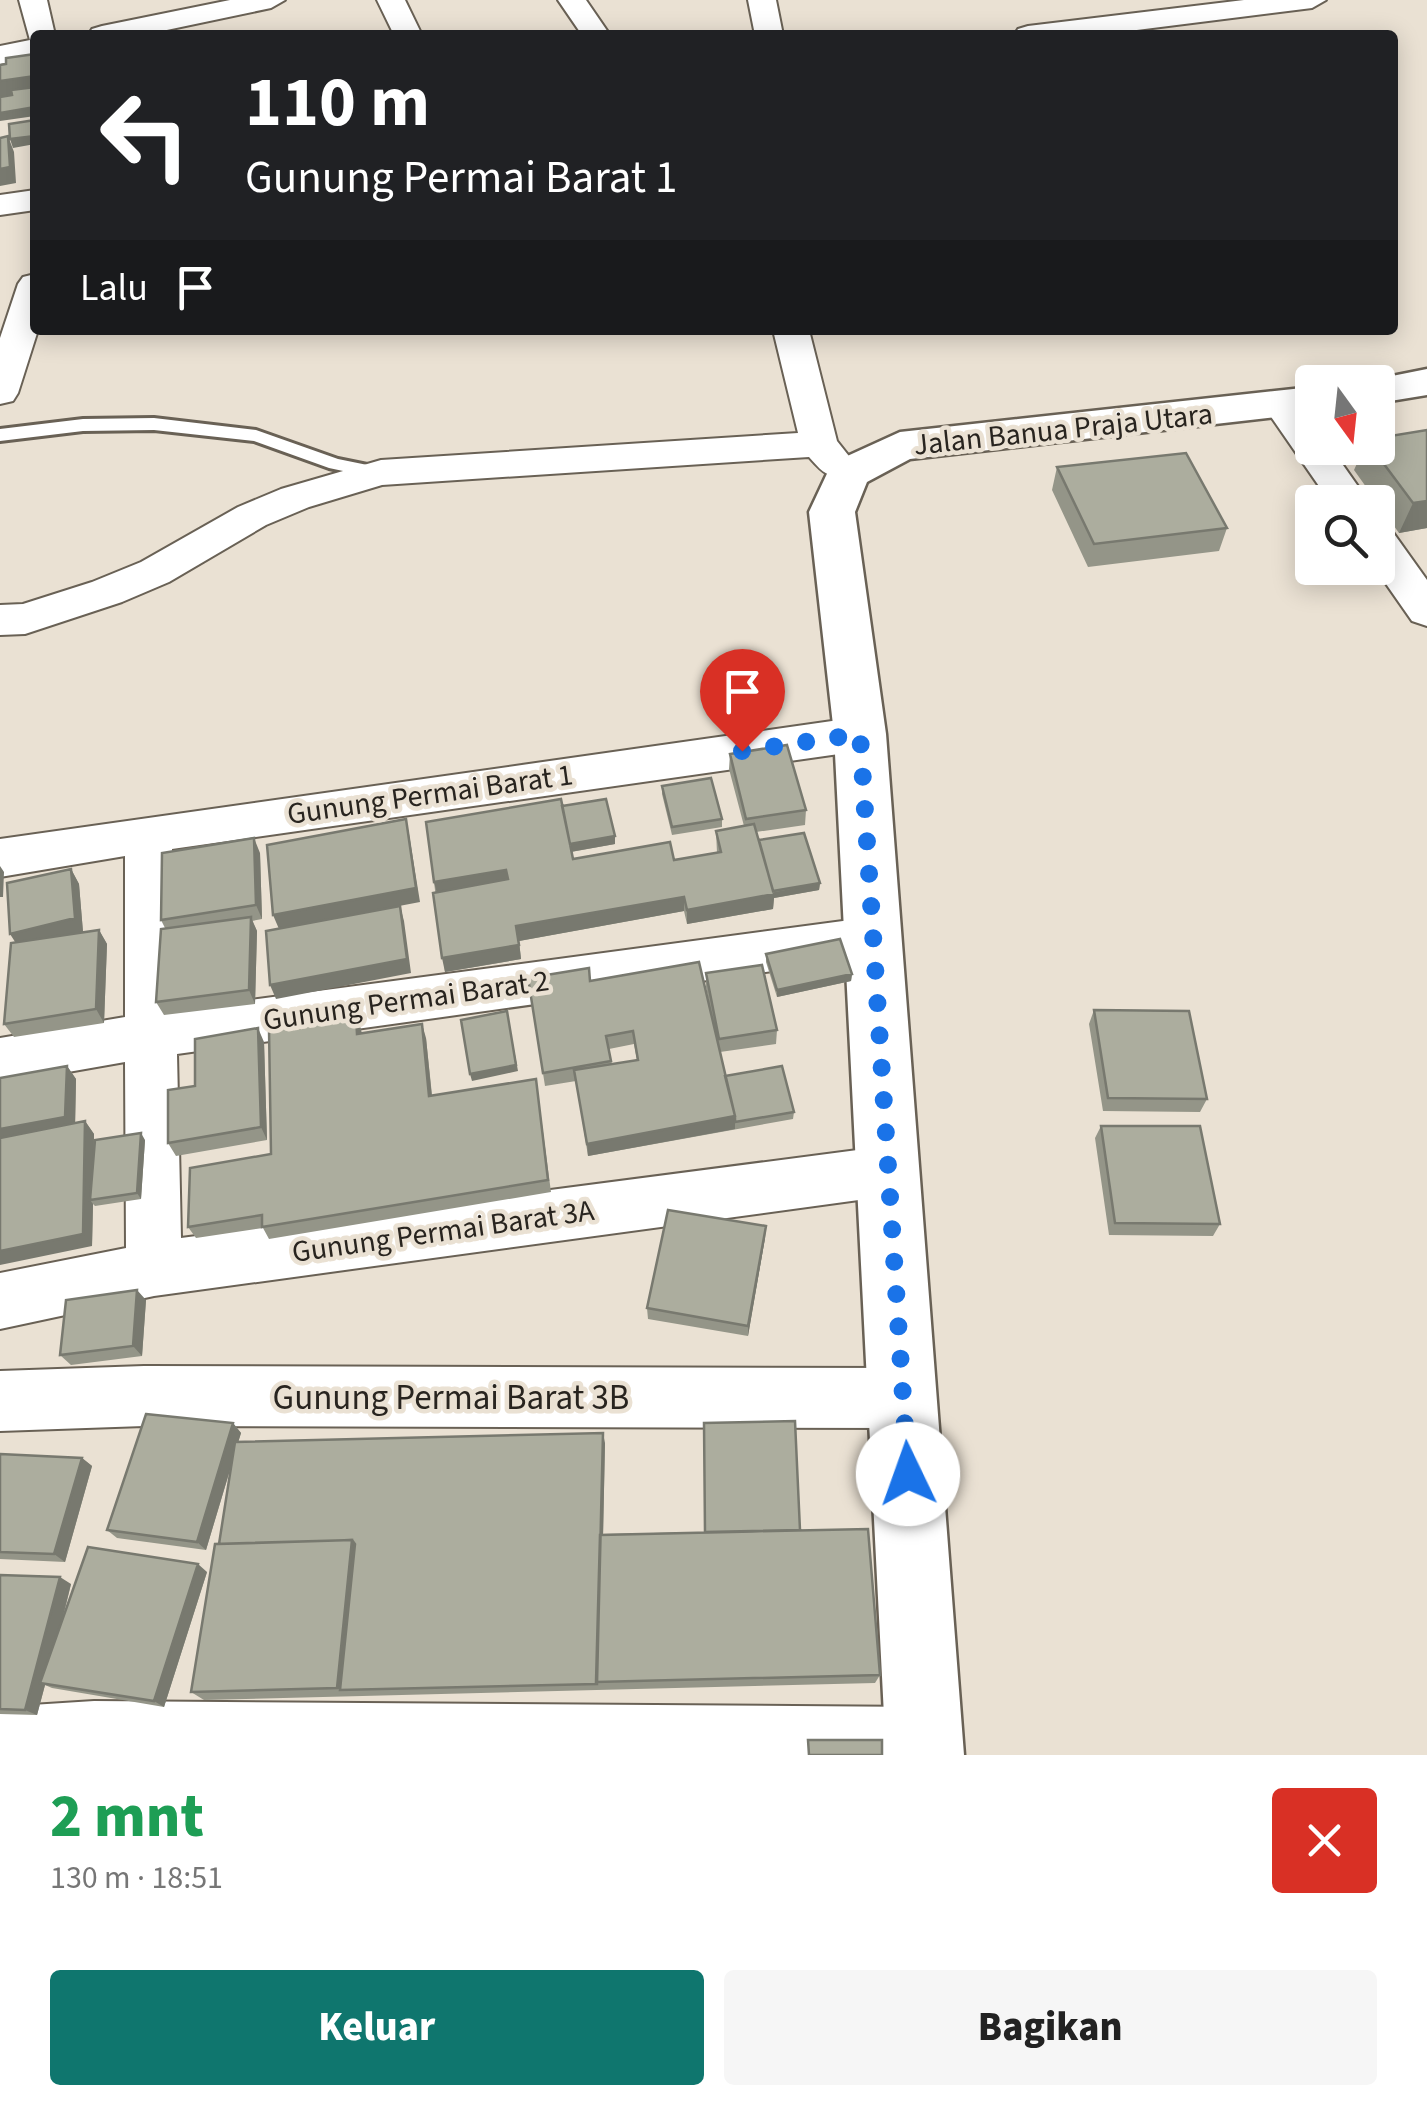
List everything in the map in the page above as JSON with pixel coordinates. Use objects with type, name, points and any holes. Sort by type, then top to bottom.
[{"type":"street","points":[[33,0],[40,30]]},
{"type":"street","points":[[133,30],[219,16],[271,0]]},
{"type":"street","points":[[392,0],[406,30]]},
{"type":"street","points":[[572,0],[593,30]]},
{"type":"street","points":[[762,0],[768,30]]},
{"type":"street","points":[[1069,30],[1312,0]]},
{"type":"street","points":[[0,56],[30,49]]},
{"type":"street","points":[[0,206],[30,201]]},
{"type":"street","points":[[0,393],[30,300]]},
{"type":"street","points":[[0,1740],[94,1734],[925,1748],[860,734],[832,512],[834,458],[794,335]]},
{"type":"street","points":[[1395,387],[1427,382]]},
{"type":"street","name":"Jalan Banua Praja Utara","points":[[834,458],[900,446],[1295,402]]},
{"type":"street","points":[[0,620],[25,619],[108,592],[155,572],[252,516],[295,498],[381,474],[834,458]]},
{"type":"street","points":[[1395,565],[1427,611]]},
{"type":"street","name":"Gunung Permai Barat 1","points":[[0,858],[860,734]]},
{"type":"street","points":[[148,834],[154,1269]]},
{"type":"street","name":"Gunung Permai Barat 2","points":[[0,1061],[151,1036],[873,936]]},
{"type":"street","name":"Gunung Permai Barat 3A","points":[[0,1301],[154,1269],[888,1171]]},
{"type":"street","name":"Gunung Permai Barat 3B","points":[[0,1400],[144,1396],[903,1398]]},
{"type":"lane","points":[[0,435],[82,425],[154,424],[256,436],[335,464],[381,474]]},
{"type":"building","points":[[30,55],[30,77],[0,81],[0,65],[6,64],[6,58]]},
{"type":"building","points":[[30,88],[30,108],[0,113],[0,97],[12,95],[11,90]]},
{"type":"building","points":[[30,121],[30,137],[10,139],[9,124]]},
{"type":"building","points":[[8,136],[10,167],[0,169],[0,138]]},
{"type":"building","points":[[1427,430],[1427,501],[1413,503],[1385,465],[1395,465],[1395,435]]},
{"type":"building","points":[[1186,453],[1227,528],[1094,544],[1057,467]]},
{"type":"building","points":[[787,745],[806,810],[746,819],[730,754]]},
{"type":"building","points":[[711,778],[722,819],[672,827],[662,786]]},
{"type":"building","points":[[561,799],[573,859],[670,842],[674,860],[721,852],[716,831],[754,824],[774,894],[687,910],[684,897],[516,926],[519,945],[442,958],[433,893],[508,879],[506,870],[434,882],[426,822]]},
{"type":"building","points":[[606,799],[615,836],[570,844],[562,806]]},
{"type":"building","points":[[406,819],[416,888],[273,915],[267,845]]},
{"type":"building","points":[[804,833],[820,883],[773,891],[759,840]]},
{"type":"building","points":[[254,838],[256,905],[161,920],[162,853]]},
{"type":"building","points":[[71,869],[75,918],[10,934],[7,883]]},
{"type":"building","points":[[400,906],[407,959],[270,985],[266,931]]},
{"type":"building","points":[[251,917],[249,990],[156,1002],[161,929]]},
{"type":"building","points":[[99,930],[96,1009],[4,1024],[11,943]]},
{"type":"building","points":[[840,939],[852,974],[777,990],[766,954]]},
{"type":"building","points":[[699,962],[735,1116],[587,1144],[574,1070],[638,1060],[633,1031],[606,1036],[611,1061],[543,1073],[528,978],[589,968],[590,981]]},
{"type":"building","points":[[762,965],[777,1030],[719,1039],[706,973]]},
{"type":"building","points":[[1094,1010],[1189,1011],[1207,1099],[1108,1098]]},
{"type":"building","points":[[507,1011],[516,1065],[470,1074],[461,1020]]},
{"type":"building","points":[[356,1016],[357,1034],[422,1024],[429,1096],[536,1079],[548,1180],[262,1227],[262,1215],[188,1227],[190,1168],[271,1154],[269,1029]]},
{"type":"building","points":[[258,1028],[261,1127],[168,1143],[168,1090],[195,1086],[195,1039]]},
{"type":"building","points":[[67,1066],[65,1117],[0,1129],[0,1078]]},
{"type":"building","points":[[782,1066],[794,1112],[735,1122],[725,1076]]},
{"type":"building","points":[[85,1121],[83,1234],[0,1251],[0,1138]]},
{"type":"building","points":[[1101,1126],[1200,1126],[1220,1224],[1115,1223]]},
{"type":"building","points":[[141,1133],[137,1193],[90,1200],[95,1140]]},
{"type":"building","points":[[668,1210],[766,1226],[748,1326],[647,1308]]},
{"type":"building","points":[[137,1290],[133,1346],[60,1355],[66,1300]]},
{"type":"building","points":[[146,1414],[233,1423],[197,1542],[107,1530]]},
{"type":"building","points":[[795,1421],[800,1530],[705,1532],[704,1423]]},
{"type":"building","points":[[603,1433],[597,1684],[340,1690],[355,1544],[352,1540],[219,1544],[235,1442]]},
{"type":"building","points":[[0,1454],[82,1458],[54,1554],[0,1552]]},
{"type":"building","points":[[868,1529],[880,1675],[596,1682],[600,1535]]},
{"type":"building","points":[[352,1540],[337,1688],[191,1692],[215,1544]]},
{"type":"building","points":[[88,1547],[198,1564],[154,1701],[40,1683]]},
{"type":"building","points":[[0,1575],[60,1577],[25,1710],[0,1709]]},
{"type":"building","points":[[808,1740],[882,1740],[882,1755],[809,1755]]},
{"type":"route","points":[[742,751],[860,734],[908,1474]]}]
